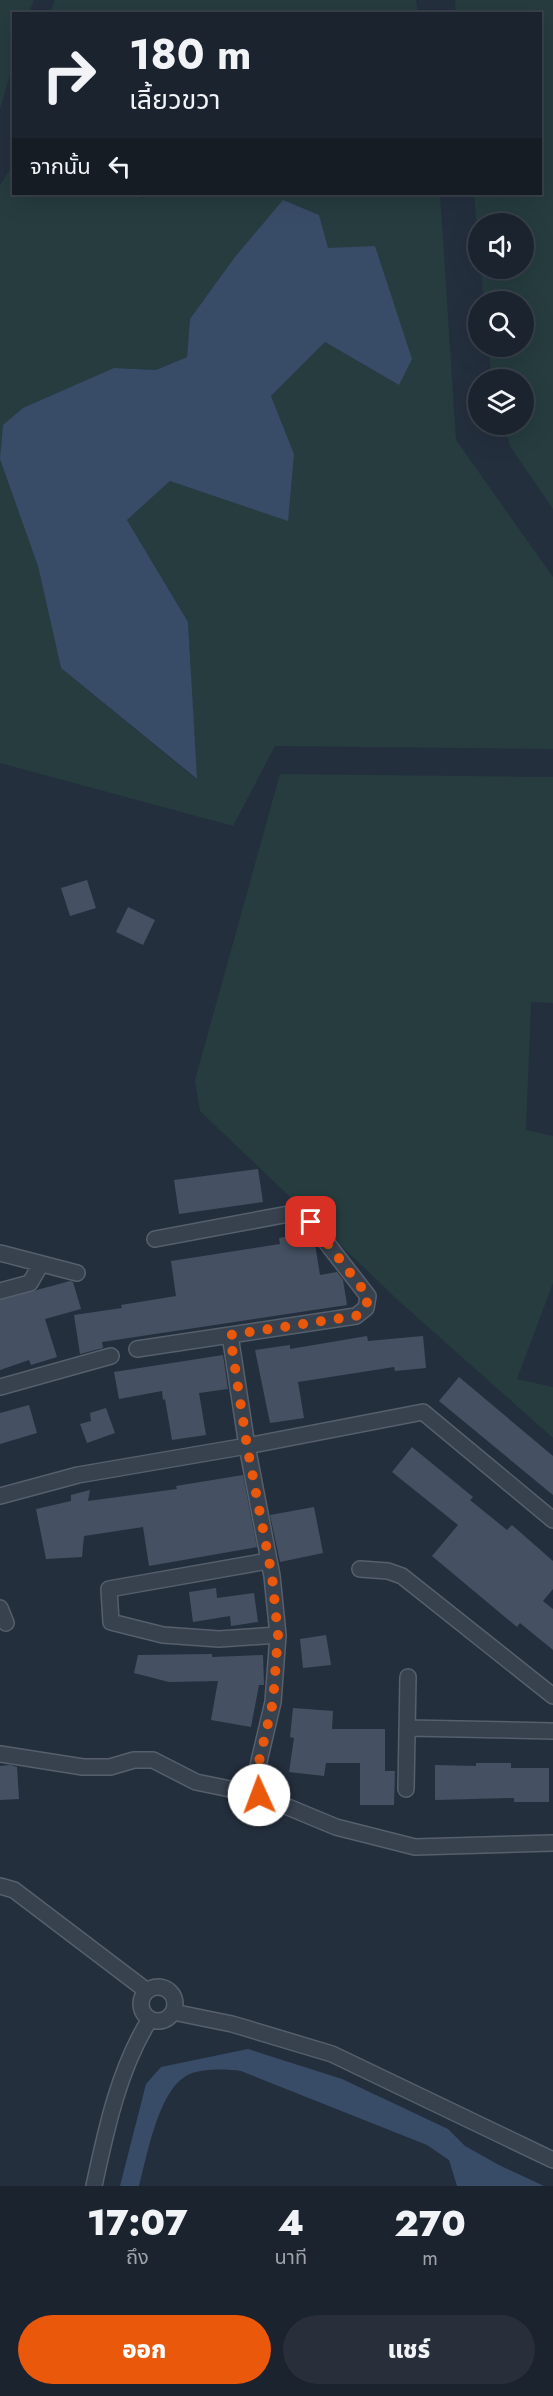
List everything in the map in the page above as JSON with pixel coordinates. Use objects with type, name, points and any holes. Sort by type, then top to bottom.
[{"type":"street","points":[[137,1349],[356,1316],[366,1308],[368,1296],[305,1215],[294,1213],[155,1239]]},
{"type":"street","points":[[0,1253],[77,1274]]},
{"type":"street","points":[[0,1291],[30,1283],[41,1264]]},
{"type":"street","points":[[230,1335],[268,1561],[278,1635],[273,1702],[257,1770],[259,1795]]},
{"type":"street","points":[[0,1387],[111,1356]]},
{"type":"street","points":[[0,1496],[78,1475],[247,1446],[423,1412],[553,1520]]},
{"type":"street","points":[[268,1561],[109,1589],[111,1622],[174,1636],[219,1639],[278,1635]]},
{"type":"street","points":[[360,1569],[388,1571],[416,1585],[553,1696]]},
{"type":"street","points":[[0,1608],[6,1623]]},
{"type":"street","points":[[406,1789],[409,1728],[408,1677]]},
{"type":"street","points":[[409,1728],[553,1731]]},
{"type":"street","points":[[0,1754],[83,1767],[110,1767],[134,1760],[153,1760],[196,1782],[259,1795],[336,1827],[415,1847],[553,1843]]},
{"type":"street","points":[[0,1886],[14,1890],[147,1991]]},
{"type":"street","points":[[160,1987],[166,1989],[174,1999],[173,2012],[163,2020],[150,2019],[142,2009],[141,2002],[147,1991],[160,1987]]},
{"type":"street","points":[[173,2012],[232,2024],[332,2054],[553,2160]]},
{"type":"street","points":[[94,2186],[110,2115],[141,2034],[150,2019]]},
{"type":"green space","points":[[0,0],[34,0],[29,12],[12,12],[12,68],[0,109]]},
{"type":"green space","points":[[55,0],[416,0],[418,12],[50,12]]},
{"type":"green space","points":[[455,0],[553,0],[553,509],[510,446],[507,435],[534,435],[534,369],[491,369],[489,357],[534,357],[534,291],[483,291],[482,279],[534,279],[534,213],[476,213],[474,195],[542,195],[542,12],[456,12]]},
{"type":"green space","points":[[12,167],[12,195],[133,195],[144,198],[145,195],[440,195],[456,440],[553,577],[553,749],[275,746],[233,826],[0,763],[0,185]],"holes":[[[375,246],[387,286],[399,385],[325,342],[271,396],[294,454],[170,481],[127,520],[188,622],[196,779],[61,668],[38,566],[114,368],[156,370],[187,357],[190,319]]]},
{"type":"green space","points":[[280,774],[553,777],[553,1003],[531,1002],[526,1130],[553,1136],[553,1283],[517,1379],[553,1387],[553,1438],[401,1303],[200,1111],[195,1080]]},
{"type":"water","points":[[283,200],[319,215],[328,248],[375,246],[412,359],[399,385],[325,342],[271,396],[294,454],[288,521],[170,481],[127,520],[188,622],[197,779],[61,668],[38,566],[0,459],[3,425],[23,408],[114,368],[156,370],[187,357],[190,319],[235,257]]},
{"type":"water","points":[[248,2049],[342,2079],[448,2129],[465,2146],[544,2186],[457,2186],[449,2160],[427,2145],[241,2071],[205,2070],[186,2076],[176,2084],[168,2096],[155,2126],[139,2186],[120,2186],[146,2084],[161,2067]]},
{"type":"building","points":[[87,880],[96,908],[70,916],[61,888]]},
{"type":"building","points":[[128,907],[155,920],[143,945],[116,932]]},
{"type":"building","points":[[258,1169],[263,1202],[179,1214],[174,1180]]},
{"type":"building","points":[[307,1233],[315,1244],[320,1275],[337,1272],[343,1280],[347,1305],[102,1342],[103,1348],[80,1354],[74,1315],[122,1308],[121,1305],[176,1296],[171,1261],[280,1244],[279,1238]]},
{"type":"building","points":[[73,1282],[81,1309],[45,1319],[57,1357],[31,1365],[29,1360],[0,1370],[0,1300]]},
{"type":"building","points":[[367,1336],[368,1341],[423,1336],[426,1368],[395,1371],[394,1367],[298,1382],[304,1418],[270,1423],[255,1350],[290,1345],[290,1349]]},
{"type":"building","points":[[223,1355],[228,1389],[199,1393],[206,1435],[172,1440],[162,1391],[119,1399],[114,1372]]},
{"type":"building","points":[[459,1377],[553,1456],[553,1495],[439,1401]]},
{"type":"building","points":[[29,1405],[37,1433],[0,1444],[0,1413]]},
{"type":"building","points":[[106,1408],[115,1433],[87,1443],[80,1424],[91,1421],[90,1413]]},
{"type":"building","points":[[412,1447],[473,1497],[470,1500],[507,1530],[512,1525],[553,1561],[553,1589],[543,1601],[553,1609],[553,1650],[520,1623],[517,1627],[432,1556],[458,1525],[392,1472]]},
{"type":"building","points":[[243,1475],[257,1547],[149,1566],[143,1527],[84,1536],[82,1557],[46,1559],[36,1509],[71,1501],[71,1495],[90,1490],[88,1501],[177,1489],[176,1486]]},
{"type":"building","points":[[314,1507],[323,1553],[280,1562],[270,1515]]},
{"type":"building","points":[[216,1588],[217,1598],[254,1593],[258,1622],[231,1626],[230,1616],[193,1622],[189,1592]]},
{"type":"building","points":[[326,1635],[331,1665],[303,1668],[300,1639]]},
{"type":"building","points":[[212,1654],[212,1657],[263,1655],[264,1685],[259,1685],[251,1727],[211,1720],[218,1681],[169,1682],[134,1673],[138,1655]]},
{"type":"building","points":[[293,1708],[333,1711],[332,1729],[385,1729],[385,1771],[395,1771],[394,1805],[360,1805],[360,1763],[326,1763],[324,1776],[289,1772],[294,1738],[290,1737]]},
{"type":"building","points":[[476,1763],[511,1763],[511,1768],[549,1768],[549,1802],[514,1802],[514,1798],[435,1800],[435,1765],[476,1766]]},
{"type":"building","points":[[0,1766],[17,1767],[19,1799],[0,1800]]},
{"type":"route","points":[[259,1795],[257,1770],[273,1702],[278,1635],[272,1576],[247,1446],[230,1335],[356,1316],[366,1308],[368,1296],[311,1222]]}]
